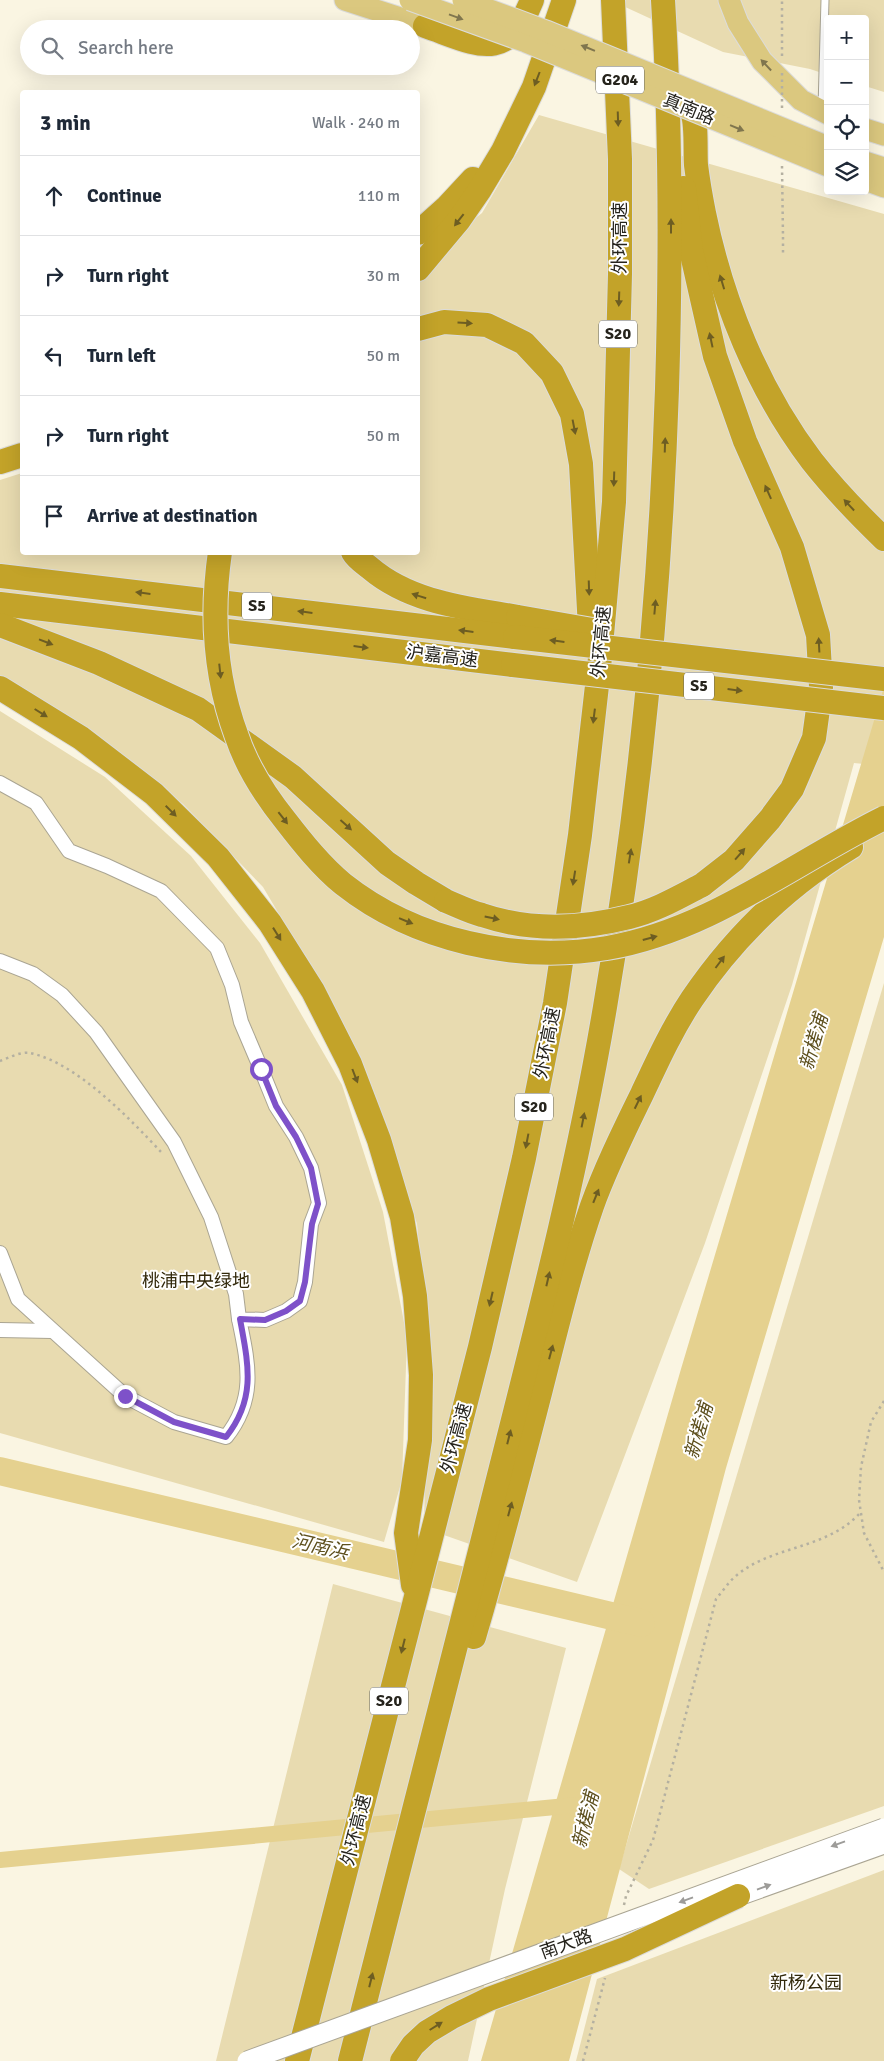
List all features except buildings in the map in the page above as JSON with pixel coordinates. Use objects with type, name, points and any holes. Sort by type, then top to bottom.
[{"type":"highway","points":[[425,26],[476,44],[492,44],[507,39],[516,31],[524,20],[532,0]]},
{"type":"highway","points":[[420,267],[459,220],[503,151],[510,133],[534,87],[564,0]]},
{"type":"highway","name":"外环高速","points":[[297,2061],[480,1347],[524,1158],[553,1012],[580,835],[599,668],[614,502],[620,274],[620,160],[613,0]]},
{"type":"highway","points":[[488,1554],[529,1359],[574,1167],[605,1010],[632,838],[650,672],[663,507],[671,275],[668,72],[664,0]]},
{"type":"highway","points":[[668,72],[693,113],[697,167],[704,214],[731,310],[752,359],[776,406],[812,460],[849,506],[884,539]]},
{"type":"highway","points":[[420,231],[471,182],[510,133]]},
{"type":"highway","points":[[0,625],[99,663],[198,709],[293,776],[387,863],[446,901],[482,916],[521,924],[556,927],[590,925],[630,917],[664,904],[702,885],[734,860],[770,819],[792,789],[814,738],[821,687],[818,635],[792,547],[745,441],[715,356],[691,250],[684,188],[670,162]]},
{"type":"highway","points":[[420,328],[444,322],[487,325],[524,343],[552,373],[572,414],[582,464],[590,633],[599,668]]},
{"type":"highway","points":[[0,462],[20,456]]},
{"type":"highway","points":[[220,555],[215,624],[221,683],[237,738],[264,794],[300,840],[343,883],[390,914],[433,932],[450,938],[505,949],[552,953],[607,948],[655,937],[706,916],[884,818]]},
{"type":"highway","points":[[356,555],[381,578],[412,594],[516,627],[829,673],[884,679]]},
{"type":"highway","name":"沪嘉高速","points":[[0,576],[516,627]]},
{"type":"highway","name":"沪嘉高速","points":[[0,604],[884,708]]},
{"type":"highway","points":[[0,688],[81,738],[154,794],[218,857],[275,930],[314,991],[350,1064],[379,1140],[402,1216],[415,1296],[421,1375],[420,1440],[406,1534],[414,1599]]},
{"type":"highway","points":[[350,2061],[435,1729],[454,1708],[473,1613],[488,1554],[592,1205],[616,1146],[670,1036],[692,999],[731,947],[774,903],[828,861],[884,828]]},
{"type":"highway","points":[[402,2061],[413,2045],[427,2032],[452,2017],[490,1999],[625,1949],[738,1896]]},
{"type":"main road","points":[[345,0],[407,20]]},
{"type":"main road","name":"真南路","points":[[410,0],[526,42],[824,164]]},
{"type":"main road","name":"真南路","points":[[462,0],[546,31],[824,145]]},
{"type":"main road","points":[[729,0],[738,22],[762,61],[801,100],[824,112]]},
{"type":"main road","points":[[420,24],[425,26]]},
{"type":"main road","points":[[869,130],[884,135]]},
{"type":"main road","points":[[869,163],[884,168]]},
{"type":"main road","points":[[869,181],[884,187]]},
{"type":"street","points":[[0,783],[36,802],[69,851],[161,890],[217,948],[232,985],[242,1022],[264,1078],[276,1106],[296,1137],[311,1168],[318,1204],[312,1224],[305,1282],[300,1301],[286,1311],[265,1320],[240,1319]]},
{"type":"street","points":[[0,960],[33,974],[62,995],[96,1032],[174,1142],[192,1176],[210,1217],[236,1294],[248,1362],[248,1389],[234,1426],[226,1437],[174,1422],[125,1396],[0,1282]]},
{"type":"street","points":[[0,1252],[18,1299]]},
{"type":"street","points":[[0,1330],[52,1331]]},
{"type":"street","name":"南大路","points":[[247,2061],[884,1828]]},
{"type":"street","name":"南大路","points":[[273,2061],[884,1844]]},
{"type":"lane","points":[[825,0],[825,105]]},
{"type":"path","points":[[782,0],[782,92]]},
{"type":"path","points":[[782,237],[783,256]]},
{"type":"path","points":[[0,1061],[28,1052],[68,1068],[134,1124],[165,1156]]},
{"type":"path","points":[[884,1401],[872,1422],[861,1467],[861,1512],[864,1533],[884,1572]]},
{"type":"path","points":[[624,1905],[626,1896],[653,1840],[716,1599],[736,1575],[758,1562],[818,1541],[850,1524],[861,1512]]},
{"type":"path","points":[[583,2061],[607,1969]]},
{"type":"green space","points":[[610,0],[884,0],[884,92],[869,87],[869,15],[824,15],[824,74],[810,69],[723,52]]},
{"type":"green space","points":[[539,115],[884,214],[884,766],[854,763],[792,985],[705,1243],[577,1582],[424,1528],[428,1339],[417,1224],[384,1121],[332,1004],[263,887],[183,804],[71,718],[0,679],[0,480],[20,474],[20,555],[420,555],[420,260],[482,213]]},
{"type":"green space","name":"桃浦中央绿地","points":[[0,711],[105,777],[191,856],[260,943],[342,1085],[383,1212],[407,1338],[402,1480],[384,1542],[0,1433]]},
{"type":"green space","points":[[884,983],[884,1806],[649,1889],[619,1869]]},
{"type":"green space","points":[[333,1584],[566,1648],[505,1889],[468,2061],[216,2061]]},
{"type":"green space","name":"新杨公园","points":[[884,1870],[884,2061],[576,2061],[597,1979]]},
{"type":"water","name":"新槎浦","points":[[884,687],[884,937],[726,1468],[569,2061],[481,2061],[681,1369]]},
{"type":"waterway","name":"河南浜","points":[[0,1471],[641,1623]]},
{"type":"waterway","name":"新槎浦","points":[[0,1860],[577,1805]]},
{"type":"route","points":[[125,1396],[174,1422],[226,1437],[234,1426],[248,1389],[248,1362],[240,1319],[265,1320],[286,1311],[300,1301],[305,1282],[312,1224],[318,1204],[311,1168],[296,1137],[276,1106],[261,1069]]}]
